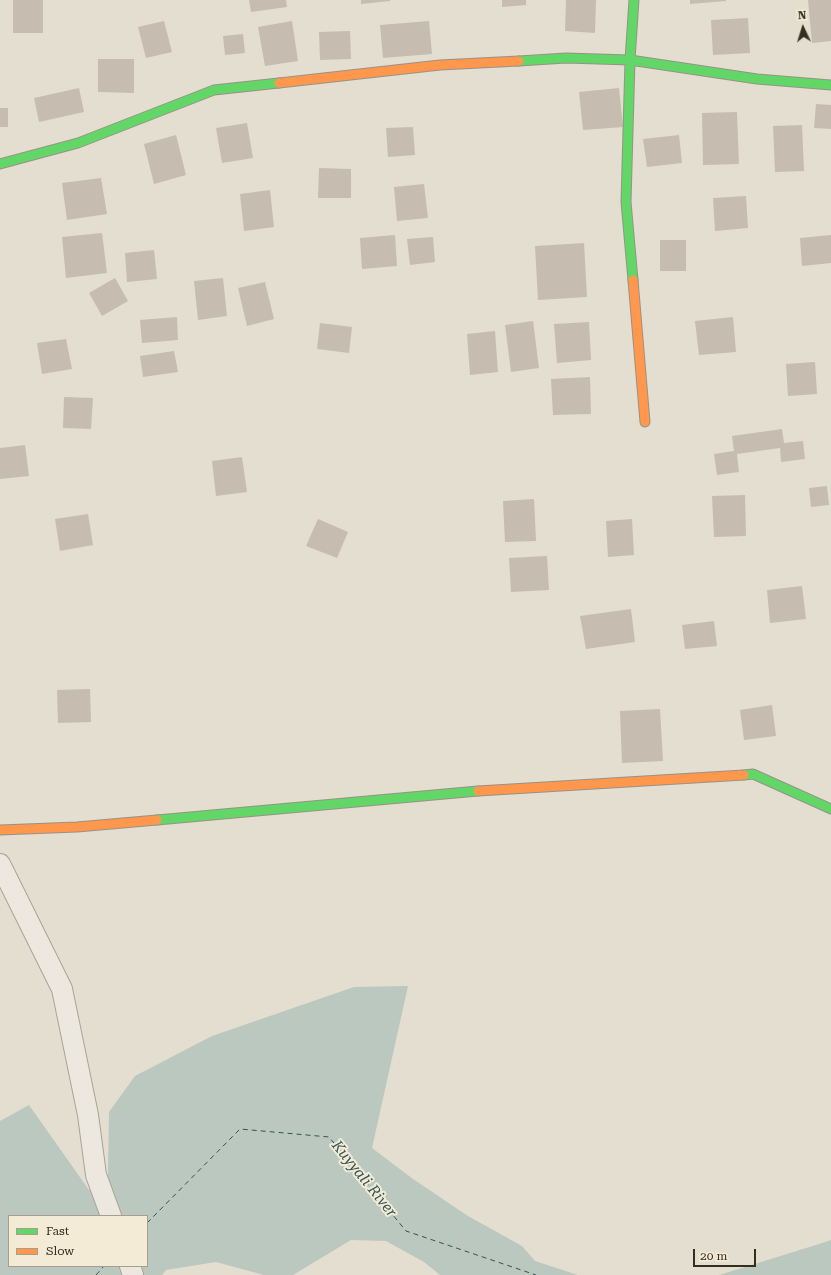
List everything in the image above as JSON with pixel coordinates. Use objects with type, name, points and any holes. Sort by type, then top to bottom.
[{"type":"street","points":[[634,0],[630,60],[626,202],[645,422]]},
{"type":"street","points":[[0,164],[78,143],[214,90],[440,66],[566,58],[630,60],[757,79],[831,85]]},
{"type":"street","points":[[0,830],[77,827],[456,792],[754,774],[831,809]]},
{"type":"street","points":[[0,864],[62,989],[88,1115],[96,1175],[111,1215]]},
{"type":"water","name":"Kuyyali River","points":[[408,986],[372,1148],[413,1179],[468,1216],[522,1246],[535,1261],[578,1275],[440,1275],[424,1262],[386,1241],[351,1240],[293,1275],[264,1275],[216,1262],[166,1270],[162,1275],[0,1275],[0,1121],[29,1105],[89,1190],[108,1174],[109,1112],[135,1076],[212,1036],[354,987]]},
{"type":"water","points":[[831,1240],[831,1275],[719,1275],[816,1245]]},
{"type":"building","points":[[13,0],[43,0],[43,33],[13,33]]},
{"type":"building","points":[[249,0],[286,0],[287,7],[251,12]]},
{"type":"building","points":[[361,0],[390,0],[390,1],[361,4]]},
{"type":"building","points":[[502,0],[526,0],[526,5],[502,7]]},
{"type":"building","points":[[566,0],[596,0],[595,33],[565,31]]},
{"type":"building","points":[[690,0],[726,0],[726,1],[690,4]]},
{"type":"building","points":[[808,0],[831,0],[831,41],[812,43]]},
{"type":"building","points":[[748,18],[750,53],[713,55],[711,20]]},
{"type":"building","points":[[164,21],[172,52],[146,58],[138,27]]},
{"type":"building","points":[[292,21],[298,61],[265,66],[258,27]]},
{"type":"building","points":[[429,21],[432,54],[383,58],[380,25]]},
{"type":"building","points":[[350,31],[351,59],[320,60],[319,32]]},
{"type":"building","points":[[243,34],[245,53],[225,55],[223,36]]},
{"type":"building","points":[[98,59],[134,59],[134,93],[98,92]]},
{"type":"building","points":[[79,88],[84,112],[39,122],[34,98]]},
{"type":"building","points":[[619,88],[623,127],[583,130],[579,92]]},
{"type":"building","points":[[816,104],[831,105],[831,129],[814,128]]},
{"type":"building","points":[[0,108],[8,108],[8,127],[0,127]]},
{"type":"building","points":[[737,112],[739,164],[703,165],[702,113]]},
{"type":"building","points":[[247,123],[253,158],[222,163],[216,128]]},
{"type":"building","points":[[802,125],[804,171],[775,172],[773,126]]},
{"type":"building","points":[[413,127],[415,155],[388,157],[386,128]]},
{"type":"building","points":[[176,135],[186,175],[154,184],[144,144]]},
{"type":"building","points":[[679,135],[682,163],[647,167],[643,139]]},
{"type":"building","points":[[319,168],[351,169],[351,198],[318,198]]},
{"type":"building","points":[[101,178],[107,214],[67,220],[62,183]]},
{"type":"building","points":[[424,184],[428,218],[397,221],[394,187]]},
{"type":"building","points":[[270,190],[274,227],[244,231],[240,194]]},
{"type":"building","points":[[746,196],[748,228],[715,231],[713,198]]},
{"type":"building","points":[[102,233],[107,273],[66,278],[62,237]]},
{"type":"building","points":[[395,235],[397,266],[362,269],[360,238]]},
{"type":"building","points":[[831,235],[831,263],[802,266],[800,238]]},
{"type":"building","points":[[433,237],[435,262],[410,265],[407,239]]},
{"type":"building","points":[[660,240],[686,240],[686,271],[660,271]]},
{"type":"building","points":[[584,243],[587,297],[538,300],[535,246]]},
{"type":"building","points":[[154,250],[157,279],[127,282],[125,253]]},
{"type":"building","points":[[115,278],[128,301],[102,316],[89,293]]},
{"type":"building","points":[[223,278],[227,316],[198,320],[194,281]]},
{"type":"building","points":[[265,282],[274,319],[247,326],[238,288]]},
{"type":"building","points":[[177,317],[178,340],[142,343],[140,320]]},
{"type":"building","points":[[733,317],[736,352],[699,355],[695,321]]},
{"type":"building","points":[[533,321],[539,368],[511,372],[505,325]]},
{"type":"building","points":[[589,322],[591,360],[557,363],[554,324]]},
{"type":"building","points":[[320,323],[352,327],[349,353],[317,349]]},
{"type":"building","points":[[495,331],[498,372],[470,375],[467,334]]},
{"type":"building","points":[[66,339],[72,369],[42,374],[37,343]]},
{"type":"building","points":[[174,351],[178,372],[143,377],[140,356]]},
{"type":"building","points":[[815,362],[817,394],[788,396],[786,364]]},
{"type":"building","points":[[590,377],[591,414],[553,415],[551,379]]},
{"type":"building","points":[[64,397],[93,398],[91,429],[63,428]]},
{"type":"building","points":[[782,429],[784,443],[803,441],[805,459],[781,462],[780,448],[737,454],[739,472],[717,475],[714,454],[734,451],[732,436]]},
{"type":"building","points":[[25,445],[29,476],[0,479],[0,448]]},
{"type":"building","points":[[242,457],[247,492],[216,496],[212,461]]},
{"type":"building","points":[[827,486],[829,505],[811,507],[809,488]]},
{"type":"building","points":[[745,495],[746,536],[714,537],[712,496]]},
{"type":"building","points":[[534,499],[536,541],[505,542],[503,501]]},
{"type":"building","points":[[88,514],[93,545],[60,551],[55,519]]},
{"type":"building","points":[[318,519],[348,532],[337,558],[306,546]]},
{"type":"building","points":[[632,519],[634,555],[608,557],[606,521]]},
{"type":"building","points":[[547,556],[549,590],[511,592],[509,558]]},
{"type":"building","points":[[802,586],[806,619],[770,623],[767,590]]},
{"type":"building","points":[[631,609],[635,642],[586,649],[580,616]]},
{"type":"building","points":[[714,621],[717,646],[685,649],[682,625]]},
{"type":"building","points":[[90,689],[91,722],[58,723],[57,690]]},
{"type":"building","points":[[772,705],[776,736],[744,740],[740,710]]},
{"type":"building","points":[[660,709],[663,761],[622,763],[620,711]]},
{"type":"ferry route","points":[[148,1222],[240,1129],[329,1137],[406,1231],[536,1275]]},
{"type":"ferry route","points":[[96,1275],[103,1267]]},
{"type":"traffic: fast","points":[[633,280],[626,202],[630,60],[634,0]]},
{"type":"traffic: fast","points":[[519,61],[566,58],[630,60],[757,79],[831,85]]},
{"type":"traffic: fast","points":[[0,164],[78,143],[214,90],[279,83]]},
{"type":"traffic: fast","points":[[744,775],[753,774],[831,809]]},
{"type":"traffic: fast","points":[[157,820],[478,791]]},
{"type":"traffic: slow","points":[[279,83],[440,65],[519,61]]},
{"type":"traffic: slow","points":[[633,280],[645,422]]},
{"type":"traffic: slow","points":[[478,791],[744,775]]},
{"type":"traffic: slow","points":[[0,830],[77,827],[157,820]]}]
